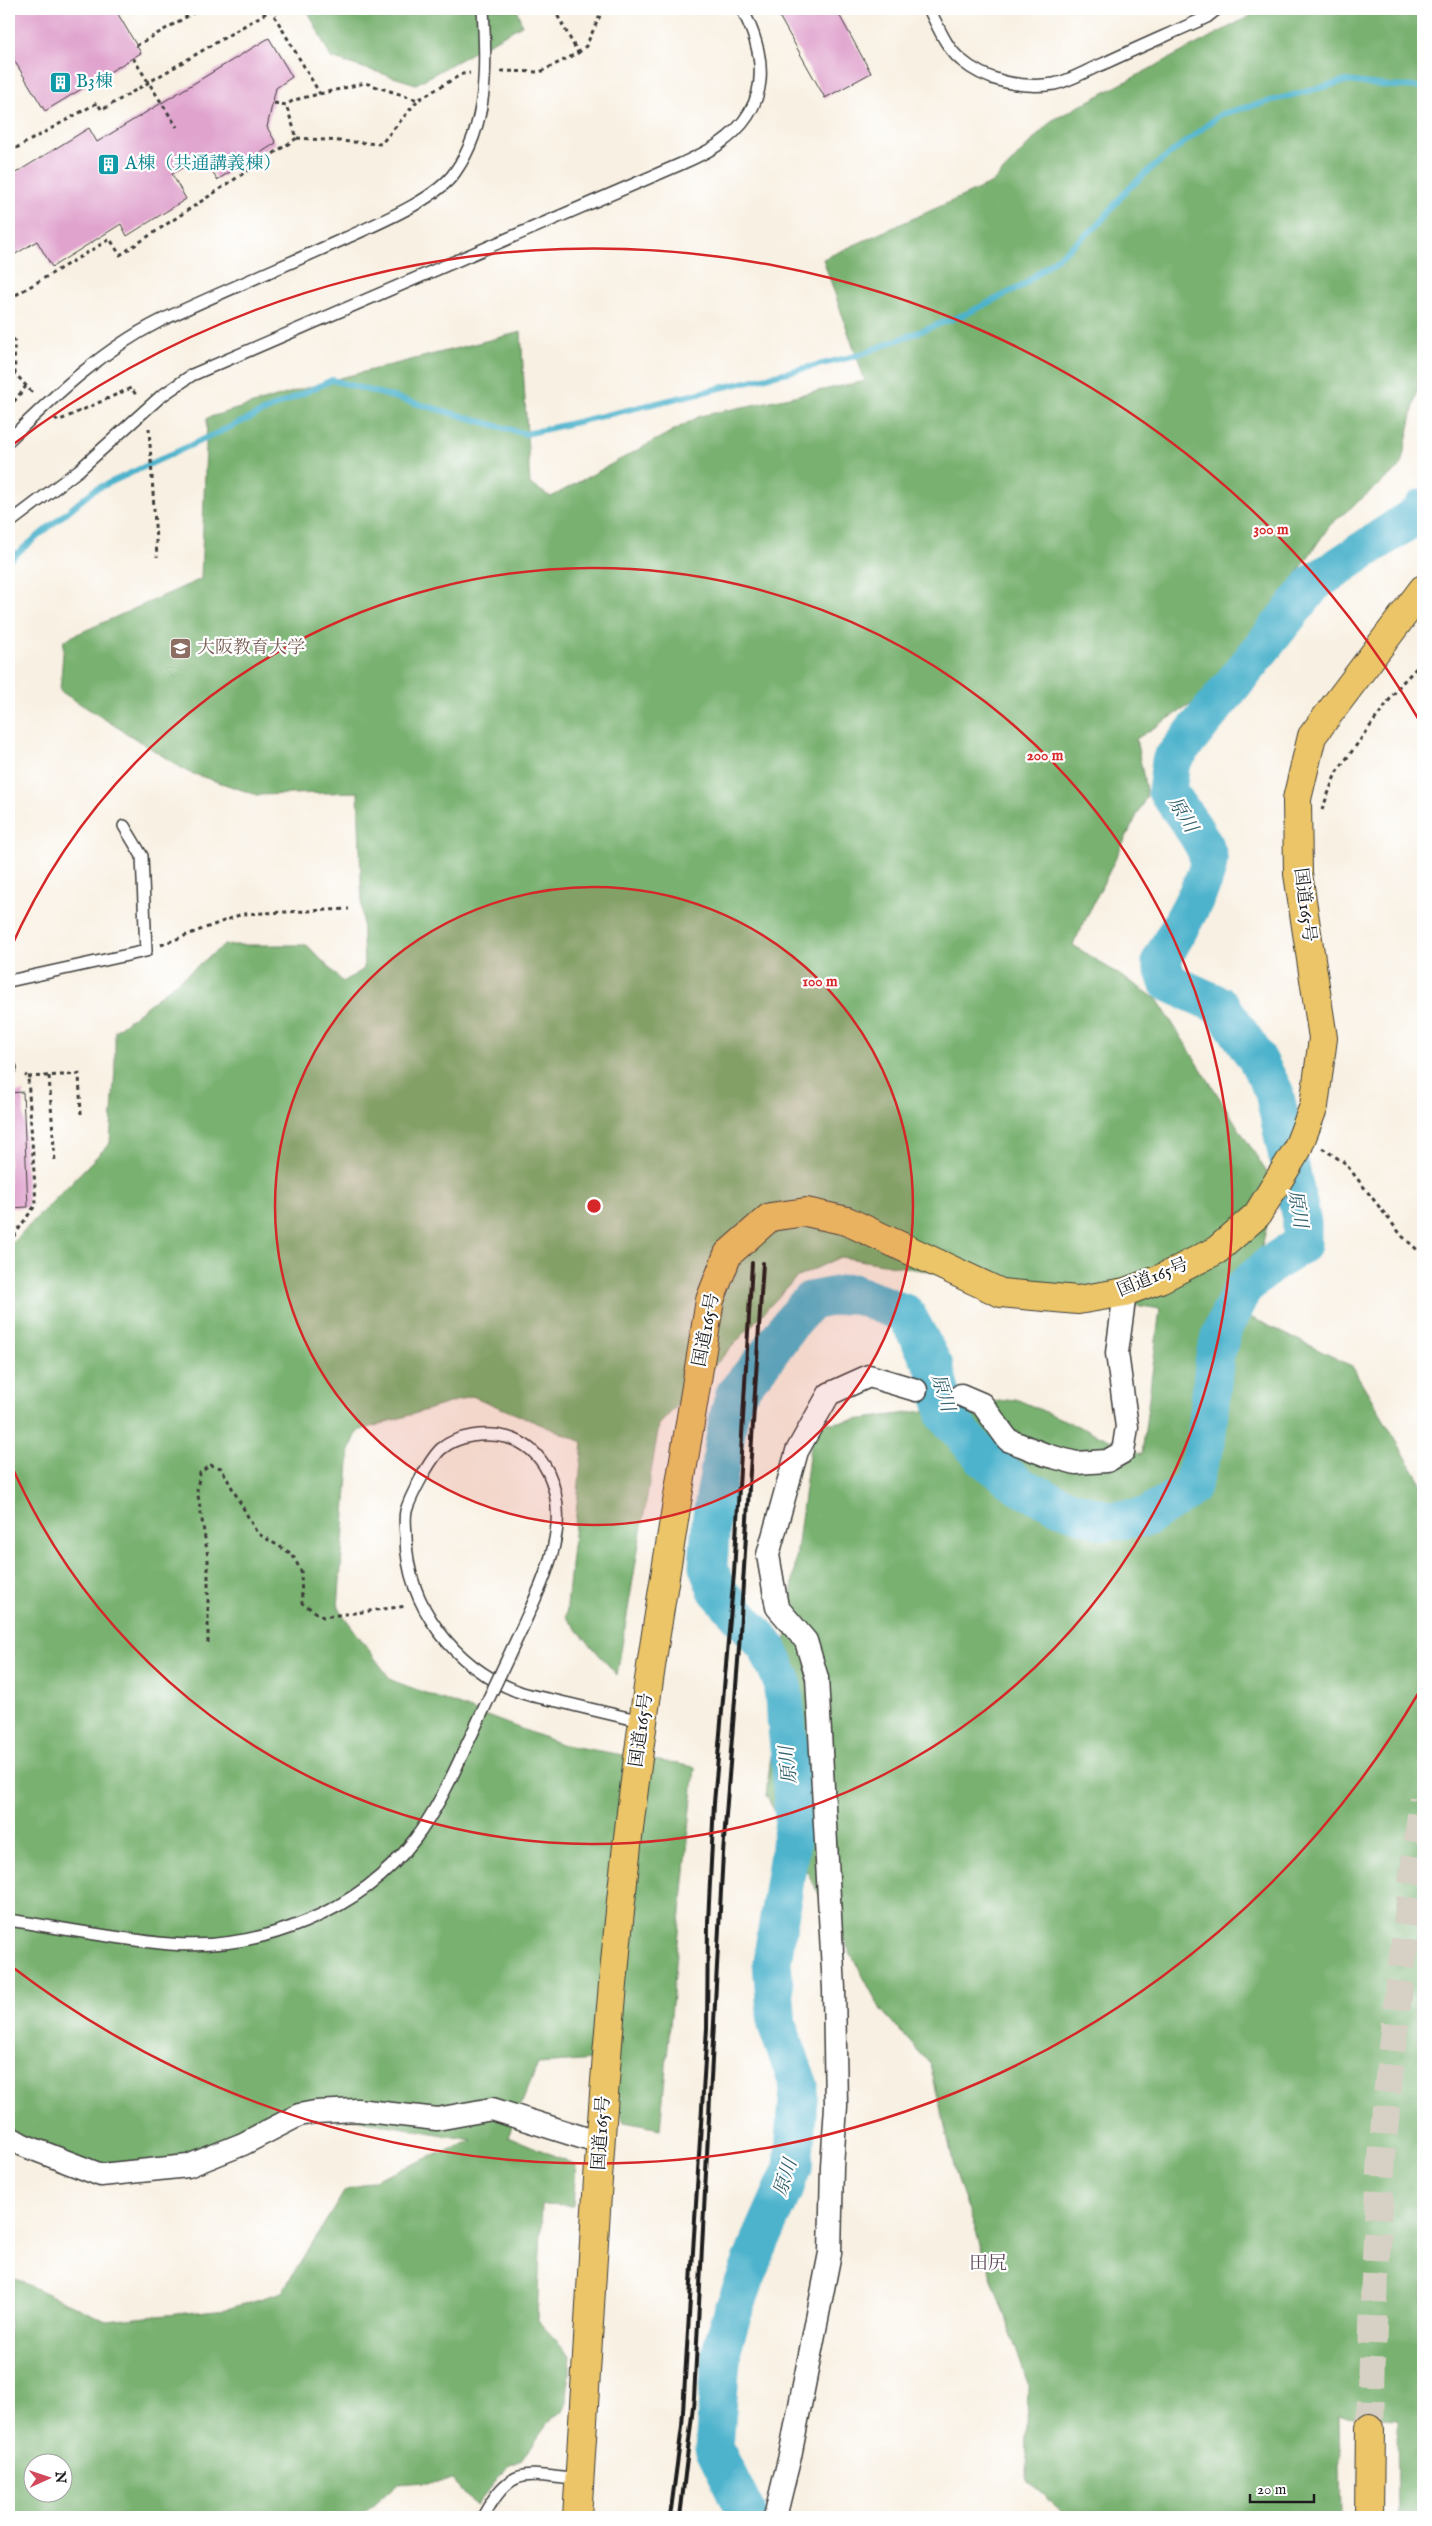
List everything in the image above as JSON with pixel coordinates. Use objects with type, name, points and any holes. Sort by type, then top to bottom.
[{"type":"highway","name":"国道165号","points":[[577,2517],[600,2142],[619,1921],[642,1721],[710,1300],[728,1254],[770,1217],[806,1212],[847,1221],[1001,1293],[1078,1300],[1125,1292],[1160,1279],[1217,1250],[1257,1215],[1300,1143],[1314,1106],[1323,1038],[1298,874],[1297,799],[1312,736],[1420,596]]},
{"type":"highway","points":[[1369,2517],[1370,2428]]},
{"type":"street","points":[[961,1395],[982,1404],[1008,1440],[1046,1455],[1076,1463],[1107,1461],[1123,1452],[1127,1427],[1117,1353],[1125,1292]]},
{"type":"street","points":[[775,2517],[790,2456],[830,2253],[836,2106],[834,1989],[817,1678],[806,1641],[777,1607],[768,1555],[797,1451],[830,1394],[869,1376],[916,1390]]},
{"type":"street","points":[[9,2137],[23,2145],[101,2175],[188,2166],[243,2144],[299,2115],[315,2112],[357,2110],[437,2119],[492,2109],[600,2142]]},
{"type":"lane","points":[[9,440],[61,389],[94,363],[158,322],[380,223],[424,199],[454,173],[478,128],[486,70],[483,9]]},
{"type":"lane","points":[[9,522],[79,470],[160,397],[192,375],[681,164],[719,145],[745,121],[758,98],[762,63],[752,27],[742,9]]},
{"type":"lane","points":[[929,9],[944,39],[960,60],[982,74],[1005,83],[1032,85],[1055,84],[1082,73],[1207,17],[1217,9]]},
{"type":"lane","points":[[9,981],[146,951],[142,856],[124,826]]},
{"type":"lane","points":[[9,1920],[171,1944],[210,1944],[251,1938],[284,1930],[348,1898],[371,1883],[414,1840],[440,1802],[463,1753],[521,1630],[547,1573],[558,1522],[555,1487],[541,1458],[518,1440],[495,1434],[467,1436],[441,1449],[419,1481],[406,1512],[406,1555],[415,1588],[422,1604],[441,1635],[484,1674],[518,1692],[642,1721]]},
{"type":"lane","points":[[484,2515],[505,2483],[522,2475],[580,2480]]},
{"type":"path","points":[[136,46],[200,9]]},
{"type":"path","points":[[554,9],[578,53]]},
{"type":"path","points":[[9,299],[110,239],[120,255],[297,138],[381,144],[418,100],[462,74],[486,70],[540,72],[578,53],[586,46],[603,9]]},
{"type":"path","points":[[9,152],[97,103],[102,110],[272,10],[320,94]]},
{"type":"path","points":[[132,58],[177,127]]},
{"type":"path","points":[[274,103],[286,105],[294,100],[365,83],[418,100]]},
{"type":"path","points":[[286,105],[297,138]]},
{"type":"path","points":[[9,332],[14,340],[15,373],[28,388],[9,408]]},
{"type":"path","points":[[53,415],[58,421],[131,388],[138,397]]},
{"type":"path","points":[[150,437],[157,557]]},
{"type":"path","points":[[1319,819],[1336,774],[1401,684],[1423,661]]},
{"type":"path","points":[[146,951],[242,914],[349,909]]},
{"type":"path","points":[[10,1068],[28,1077],[79,1074],[81,1114]]},
{"type":"path","points":[[49,1076],[55,1162]]},
{"type":"path","points":[[9,1243],[36,1204],[28,1077]]},
{"type":"path","points":[[1300,1143],[1345,1163],[1402,1236],[1423,1255]]},
{"type":"path","points":[[208,1643],[208,1557],[197,1489],[200,1473],[210,1465],[221,1468],[257,1533],[292,1554],[301,1571],[302,1603],[323,1617],[422,1604]]},
{"type":"green space","points":[[307,9],[517,9],[522,25],[416,84],[331,58]]},
{"type":"green space","points":[[1263,9],[1423,9],[1423,363],[1401,466],[1330,525],[1219,687],[1136,739],[1147,795],[1073,945],[1157,999],[1276,1187],[1246,1315],[1352,1366],[1423,1486],[1423,2517],[1398,2517],[1397,2419],[1339,2416],[1341,2517],[1068,2517],[1026,2480],[1028,2384],[956,2174],[930,2064],[881,2010],[766,1795],[814,1417],[831,1423],[1016,1399],[1142,1454],[1160,1309],[840,1257],[796,1278],[659,1425],[617,1675],[566,1617],[583,1442],[472,1396],[358,1431],[350,1449],[338,1608],[391,1680],[564,1745],[695,1767],[660,2129],[624,2122],[595,2060],[538,2064],[508,2136],[576,2165],[573,2206],[542,2205],[537,2320],[570,2355],[567,2403],[562,2412],[553,2417],[520,2461],[509,2466],[496,2479],[476,2506],[453,2480],[397,2484],[360,2517],[9,2517],[9,2276],[106,2321],[227,2309],[282,2292],[344,2192],[472,2140],[315,2112],[243,2144],[113,2175],[9,2137],[9,1246],[110,1143],[115,1068],[115,1031],[224,945],[307,945],[343,982],[364,969],[358,792],[257,795],[188,772],[60,691],[64,640],[201,579],[207,418],[332,380],[521,332],[530,484],[551,497],[700,416],[865,381],[823,259],[992,183],[1051,121]]},
{"type":"building","name":"B3棟","points":[[9,9],[115,9],[141,53],[45,111],[9,52]]},
{"type":"building","points":[[775,9],[836,9],[871,73],[825,98]]},
{"type":"building","name":"A棟（共通講義棟）","points":[[269,38],[292,77],[276,88],[267,127],[276,143],[217,180],[203,155],[172,174],[186,199],[127,236],[121,224],[52,267],[37,241],[9,258],[9,177],[89,128],[97,142]]},
{"type":"building","points":[[23,1092],[28,1207],[9,1208],[9,1093]]},
{"type":"waterway","points":[[9,560],[94,490],[332,380],[526,434],[856,356],[968,313],[1022,286],[1097,226],[1127,190],[1148,171],[1221,114],[1346,81],[1388,86],[1423,87]]},
{"type":"waterway","name":"原川","points":[[748,2517],[714,2448],[722,2348],[733,2312],[757,2249],[793,2168],[799,2086],[777,2025],[772,1962],[794,1822],[791,1767],[782,1680],[767,1647],[717,1590],[708,1566],[711,1521],[729,1415],[735,1394],[810,1301],[852,1293],[906,1314],[934,1366],[946,1416],[986,1460],[1023,1488],[1069,1509],[1108,1521],[1147,1517],[1190,1489],[1206,1442],[1215,1355],[1224,1326],[1243,1288],[1271,1264],[1302,1244],[1302,1223],[1274,1092],[1257,1059],[1221,1006],[1168,982],[1161,961],[1198,893],[1208,866],[1206,850],[1167,791],[1171,761],[1314,583],[1418,514],[1423,508]]},
{"type":"tunnel","points":[[1370,2428],[1377,2242],[1386,2103],[1423,1798]]},
{"type":"railway","points":[[670,2517],[682,2427],[707,2028],[708,1922],[714,1803],[734,1573],[752,1263]]},
{"type":"railway","points":[[680,2517],[694,2398],[723,1853],[739,1648],[763,1263]]},
{"type":"place","name":"B3棟","points":[[60,82]]},
{"type":"place","name":"A棟（共通講義棟）","points":[[109,164]]},
{"type":"place","name":"大阪教育大学","points":[[181,648]]},
{"type":"district","name":"田尻","points":[[988,2264]]}]
